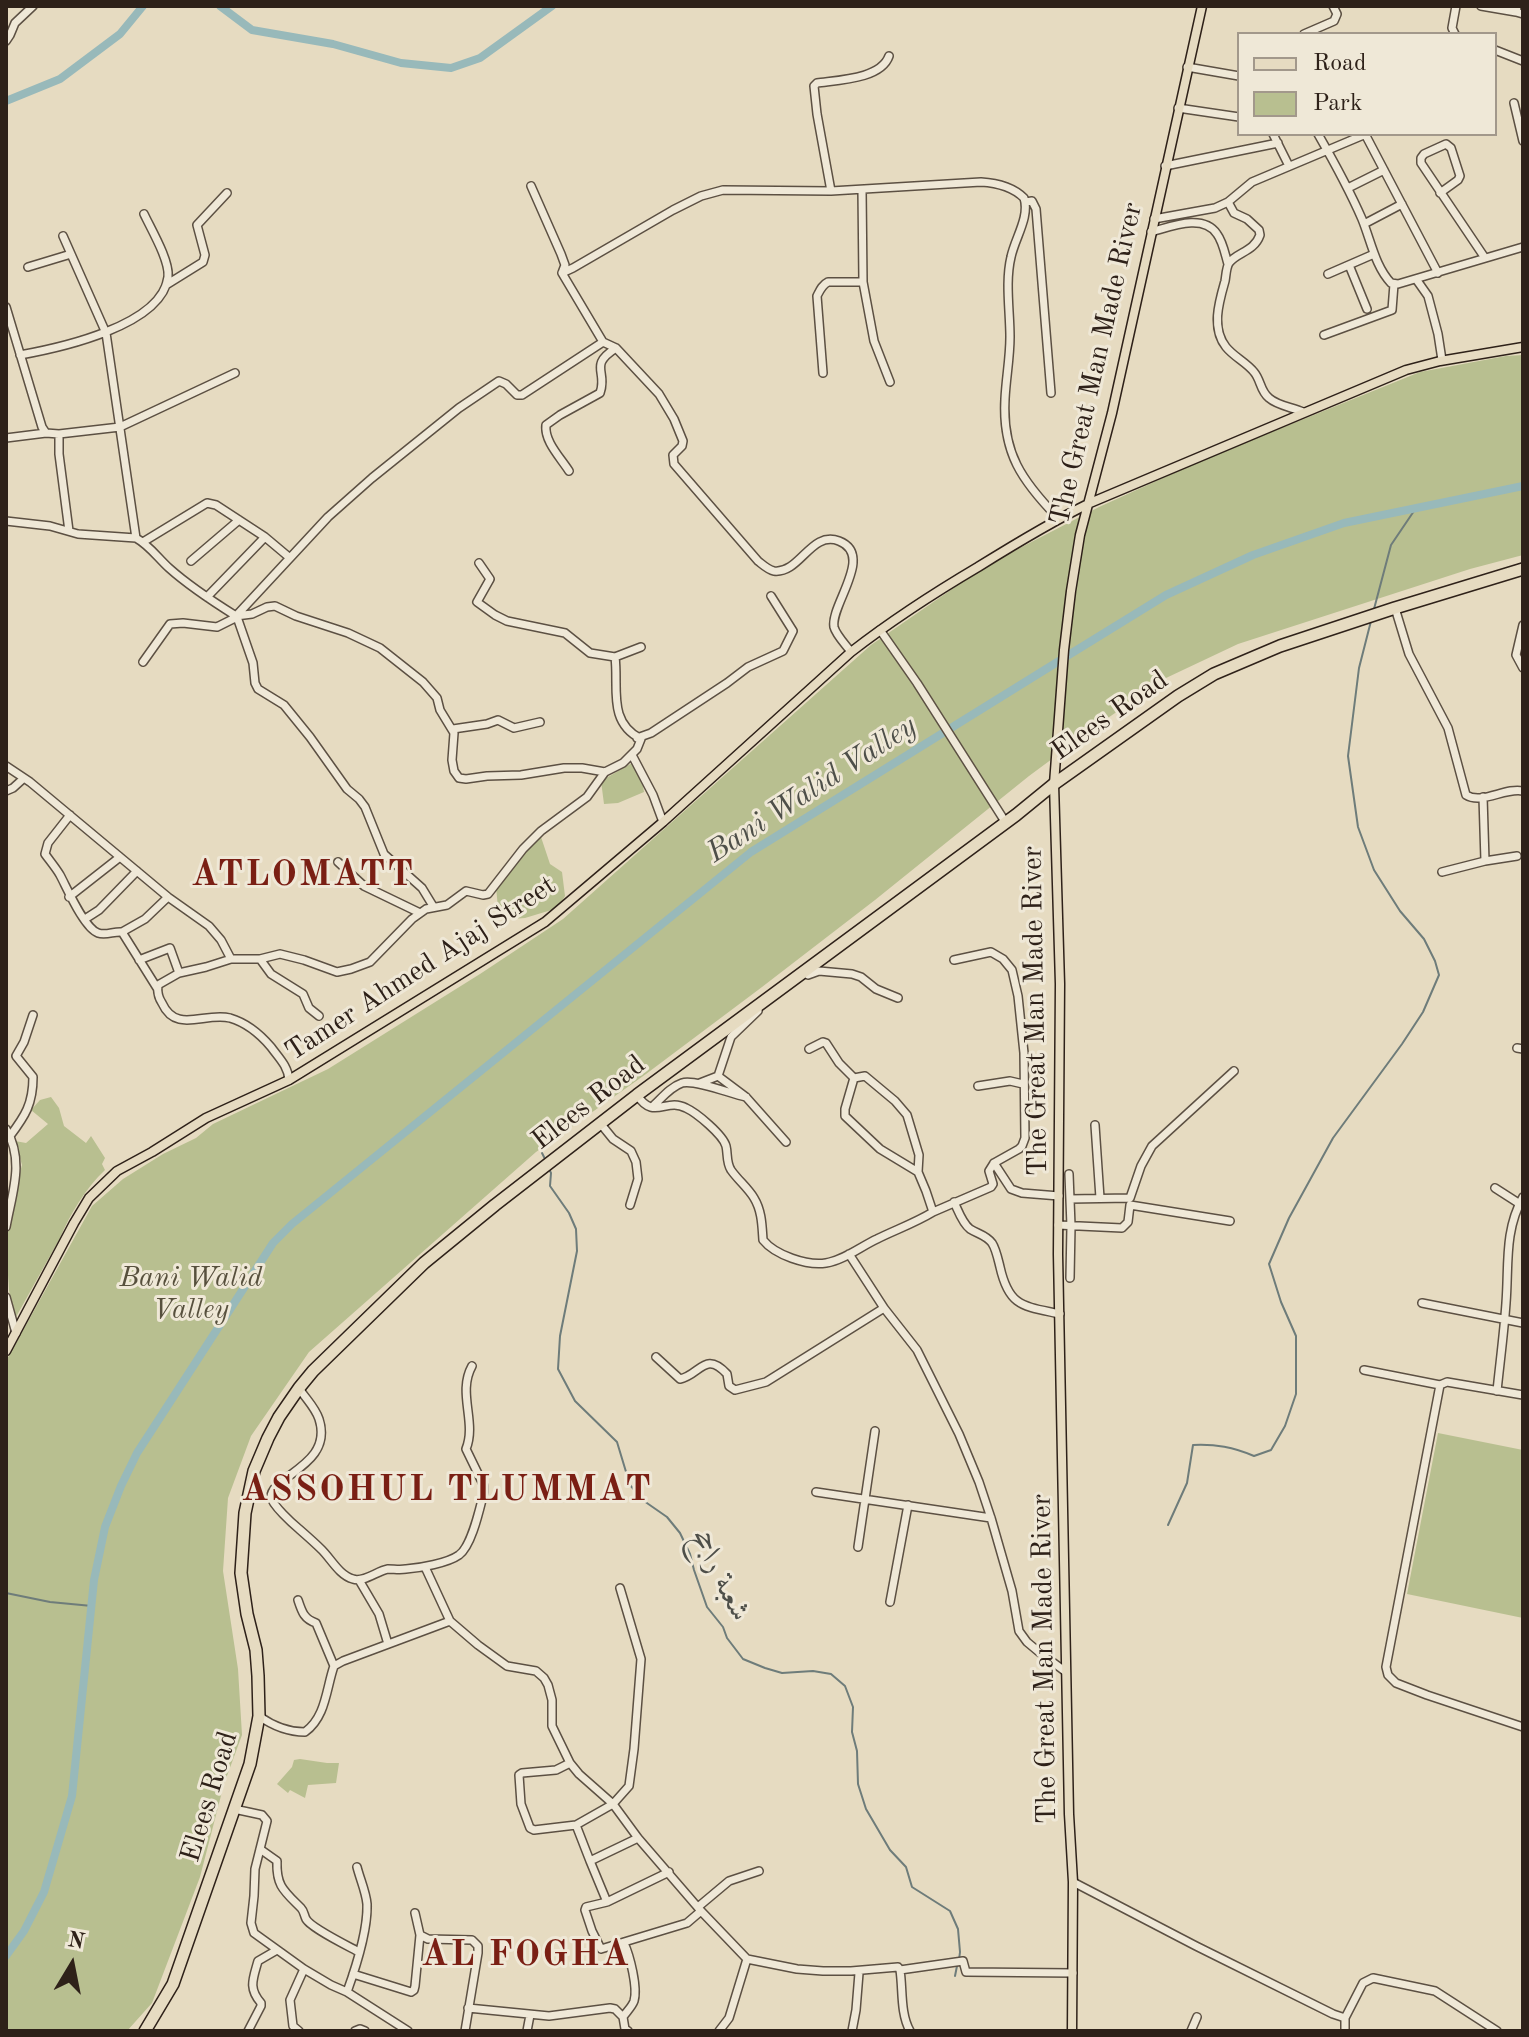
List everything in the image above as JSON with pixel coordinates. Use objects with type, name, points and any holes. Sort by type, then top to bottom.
[{"type":"highway","name":"Elees Road","points":[[145,2031],[173,1984],[250,1764],[259,1716],[256,1650],[241,1573],[245,1513],[254,1471],[279,1417],[299,1388],[330,1354],[424,1263],[600,1123],[1006,823],[1054,784],[1178,696],[1214,674],[1280,646],[1523,569]]},
{"type":"main road","name":"The Great Man Made River","points":[[1072,2031],[1073,1882],[1069,1814],[1058,1225],[1060,984],[1054,784],[1060,687],[1080,535],[1125,357],[1202,6]]},
{"type":"main road","name":"Tamer Ahmed Ajaj Street","points":[[6,1351],[89,1198],[117,1171],[206,1118],[289,1080],[545,922],[663,822],[851,652],[880,630],[1048,524],[1090,503],[1406,370],[1442,360],[1523,347]]},
{"type":"street","points":[[6,41],[15,23],[33,6]]},
{"type":"street","points":[[1309,32],[1334,21],[1337,16],[1333,6]]},
{"type":"street","points":[[1454,32],[1456,6]]},
{"type":"street","points":[[1481,6],[1519,11]]},
{"type":"street","points":[[1497,51],[1523,61]]},
{"type":"street","points":[[831,191],[814,86],[878,70],[887,64],[889,56]]},
{"type":"street","points":[[1497,59],[1509,56]]},
{"type":"street","points":[[1187,67],[1237,76]]},
{"type":"street","points":[[1514,103],[1523,141]]},
{"type":"street","points":[[1178,108],[1237,117]]},
{"type":"street","points":[[1274,136],[1289,166]]},
{"type":"street","points":[[1319,136],[1348,188],[1374,254],[1387,279],[1394,284],[1523,247]]},
{"type":"street","points":[[1154,219],[1208,210],[1228,202],[1252,182],[1361,136]]},
{"type":"street","points":[[1367,136],[1438,273]]},
{"type":"street","points":[[1165,166],[1278,143]]},
{"type":"street","points":[[1440,193],[1460,176],[1451,148],[1446,144],[1424,154],[1420,161],[1440,193],[1485,258]]},
{"type":"street","points":[[1348,188],[1384,170]]},
{"type":"street","points":[[562,273],[711,192],[735,189],[862,190],[990,182],[1018,192],[1026,202],[1010,261],[1005,433],[1023,478],[1058,518]]},
{"type":"street","points":[[531,186],[565,265],[562,273]]},
{"type":"street","points":[[862,190],[863,282],[874,341],[890,382]]},
{"type":"street","points":[[166,285],[203,262],[205,255],[197,225],[227,193]]},
{"type":"street","points":[[1026,202],[1032,201],[1036,209],[1051,393]]},
{"type":"street","points":[[1228,202],[1234,213],[1247,219],[1260,235],[1255,244],[1228,264]]},
{"type":"street","points":[[1364,224],[1402,204]]},
{"type":"street","points":[[20,355],[67,346],[106,333],[137,316],[162,294],[168,268],[144,214]]},
{"type":"street","points":[[1151,232],[1191,223],[1207,225],[1218,234],[1228,264],[1217,315],[1221,339],[1255,372],[1267,397],[1303,412]]},
{"type":"street","points":[[63,236],[106,333],[140,540],[171,570],[236,616],[253,663],[258,689],[284,705],[310,737],[344,785],[365,807],[384,854],[422,888],[433,906]]},
{"type":"street","points":[[28,267],[71,254]]},
{"type":"street","points":[[1328,274],[1374,254]]},
{"type":"street","points":[[1349,265],[1367,309]]},
{"type":"street","points":[[562,273],[603,342],[616,348],[659,394],[674,419],[683,441],[673,455],[674,464],[758,561],[776,571],[792,565],[825,539],[842,542],[848,547],[853,559],[851,574],[833,621],[835,632],[851,652]]},
{"type":"street","points":[[1416,279],[1428,296],[1442,360]]},
{"type":"street","points":[[823,373],[819,291],[828,282],[863,282]]},
{"type":"street","points":[[1324,335],[1392,310],[1394,284]]},
{"type":"street","points":[[6,307],[46,433]]},
{"type":"street","points":[[143,662],[170,624],[217,627],[236,616],[328,517],[479,393],[499,381],[517,395],[522,395],[603,342]]},
{"type":"street","points":[[569,471],[545,433],[546,425],[600,393],[603,384],[601,361],[616,348]]},
{"type":"street","points":[[6,438],[120,427],[235,373]]},
{"type":"street","points":[[59,434],[69,531]]},
{"type":"street","points":[[6,521],[50,526],[78,534],[140,540],[207,503],[216,505],[265,537],[290,558]]},
{"type":"street","points":[[1048,524],[1049,509]]},
{"type":"street","points":[[191,561],[239,520]]},
{"type":"street","points":[[207,597],[265,537]]},
{"type":"street","points":[[479,563],[490,579],[477,602],[495,615],[507,621],[565,633],[590,653],[615,657],[641,647]]},
{"type":"street","points":[[637,738],[651,733],[748,667],[783,651],[793,631],[771,596]]},
{"type":"street","points":[[236,616],[275,606],[366,640],[409,670],[431,689],[453,729],[452,760],[459,778],[521,775],[564,768],[605,772]]},
{"type":"street","points":[[1395,608],[1409,654],[1448,728],[1466,795],[1472,799],[1511,790],[1523,791]]},
{"type":"street","points":[[1523,625],[1516,651],[1523,668]]},
{"type":"street","points":[[880,630],[1006,823]]},
{"type":"street","points":[[157,988],[161,982],[179,973],[231,959],[260,959],[280,954],[337,972],[351,969],[370,962],[420,913],[433,906],[447,905],[466,891],[488,894],[543,829],[587,797],[605,772],[623,763],[640,744],[641,739],[626,726],[617,711],[615,657]]},
{"type":"street","points":[[453,729],[498,720],[514,728],[540,722]]},
{"type":"street","points":[[632,755],[663,822]]},
{"type":"street","points":[[6,766],[168,897],[209,926],[231,959]]},
{"type":"street","points":[[6,791],[24,778]]},
{"type":"street","points":[[1483,797],[1485,861]]},
{"type":"street","points":[[70,815],[48,843],[45,854],[59,874],[69,897],[95,932],[122,932],[145,919],[168,897]]},
{"type":"street","points":[[1442,872],[1517,856]]},
{"type":"street","points":[[69,897],[120,857]]},
{"type":"street","points":[[338,862],[364,886],[420,913]]},
{"type":"street","points":[[85,919],[99,910],[137,871]]},
{"type":"street","points":[[122,932],[157,988],[167,1013],[184,1021],[217,1017],[243,1023],[260,1035],[288,1070],[289,1080]]},
{"type":"street","points":[[139,960],[170,948],[179,973]]},
{"type":"street","points":[[637,1095],[643,1104],[652,1107],[676,1105],[687,1108],[720,1135],[725,1142],[729,1168],[752,1194],[760,1209],[763,1240],[770,1248],[789,1257],[822,1263],[849,1254],[991,1187],[989,1171],[994,1163],[1019,1149],[1024,1142],[1024,1053],[1012,970],[1003,959],[991,952],[954,960]]},
{"type":"street","points":[[260,959],[271,974],[303,994],[309,1008],[319,1016]]},
{"type":"street","points":[[700,1083],[718,1076],[734,1033],[773,996],[811,973],[857,975],[876,989],[898,998]]},
{"type":"street","points":[[6,1227],[17,1167],[8,1133],[28,1112],[34,1081],[17,1059],[17,1051],[24,1042],[33,1015]]},
{"type":"street","points":[[809,1049],[826,1043],[854,1078]]},
{"type":"street","points":[[6,1051],[17,1051]]},
{"type":"street","points":[[1058,1225],[1122,1228],[1128,1222],[1130,1201],[1141,1166],[1152,1146],[1234,1071]]},
{"type":"street","points":[[718,1076],[746,1097],[786,1142]]},
{"type":"street","points":[[854,1078],[865,1076],[902,1107],[907,1115],[919,1155],[918,1172],[933,1212]]},
{"type":"street","points":[[854,1078],[845,1116],[880,1149],[918,1172]]},
{"type":"street","points":[[978,1086],[1004,1081],[1023,1084]]},
{"type":"street","points":[[652,1107],[684,1082],[700,1083],[746,1097]]},
{"type":"street","points":[[600,1123],[613,1139],[631,1151],[636,1162],[638,1179],[630,1205]]},
{"type":"street","points":[[1095,1125],[1100,1198]]},
{"type":"street","points":[[994,1163],[1011,1189],[1059,1196]]},
{"type":"street","points":[[1069,1174],[1070,1278]]},
{"type":"street","points":[[1495,1188],[1522,1202],[1510,1230],[1497,1391]]},
{"type":"street","points":[[1070,1199],[1130,1201],[1230,1221]]},
{"type":"street","points":[[954,1202],[969,1228],[992,1243],[1011,1296],[1037,1309],[1060,1314]]},
{"type":"street","points":[[849,1254],[923,1361],[959,1434],[991,1518],[1012,1591],[1019,1631],[1027,1642],[1066,1672]]},
{"type":"street","points":[[6,1297],[16,1333]]},
{"type":"street","points":[[1422,1303],[1523,1323]]},
{"type":"street","points":[[656,1357],[674,1375],[683,1379],[706,1364],[714,1364],[727,1374],[729,1386],[739,1390],[766,1382],[884,1308]]},
{"type":"street","points":[[299,1388],[319,1419],[318,1443],[309,1461],[274,1489],[271,1498],[343,1573],[359,1580],[388,1569],[425,1567],[463,1552],[484,1492],[466,1449],[470,1426],[465,1384],[472,1366]]},
{"type":"street","points":[[1364,1370],[1440,1385],[1447,1382],[1523,1395]]},
{"type":"street","points":[[1440,1385],[1387,1671],[1396,1683],[1523,1727]]},
{"type":"street","points":[[858,1547],[875,1431]]},
{"type":"street","points":[[816,1492],[991,1518]]},
{"type":"street","points":[[890,1602],[908,1505]]},
{"type":"street","points":[[425,1567],[450,1621],[507,1666],[536,1671],[544,1678],[552,1700],[552,1726],[570,1763],[613,1804],[638,1838],[747,1959],[823,1971],[898,1967],[900,1970],[963,1961],[966,1972],[1073,1973]]},
{"type":"street","points":[[359,1580],[379,1614],[388,1644]]},
{"type":"street","points":[[570,1763],[556,1770],[519,1775],[521,1804],[530,1828],[576,1825],[613,1804],[630,1781],[641,1659],[620,1588]]},
{"type":"street","points":[[259,1716],[274,1726],[305,1732],[315,1722],[328,1694],[334,1666],[316,1623],[306,1619],[298,1600]]},
{"type":"street","points":[[334,1666],[450,1621]]},
{"type":"street","points":[[234,1809],[262,1815],[268,1824],[255,1869],[251,1928],[259,1938],[304,1969],[347,1992],[403,2030]]},
{"type":"street","points":[[576,1825],[607,1902]]},
{"type":"street","points":[[590,1861],[638,1838]]},
{"type":"street","points":[[260,1849],[277,1861],[276,1875],[282,1888],[304,1911],[307,1920],[359,1952]]},
{"type":"street","points":[[347,1992],[359,1952],[367,1903],[357,1867]]},
{"type":"street","points":[[669,1872],[607,1902],[585,1908],[601,1949],[687,1923],[729,1881],[759,1871]]},
{"type":"street","points":[[1073,1882],[1345,2018]]},
{"type":"street","points":[[353,1974],[411,1992],[414,1990],[420,1935],[415,1913]]},
{"type":"street","points":[[420,1935],[428,1939],[476,1942],[478,1953],[465,2031]]},
{"type":"street","points":[[623,2017],[635,1996],[632,1964],[624,1943]]},
{"type":"street","points":[[248,2031],[261,2006],[253,1993],[252,1984],[258,1961],[277,1950]]},
{"type":"street","points":[[719,2031],[729,2018],[747,1959]]},
{"type":"street","points":[[299,2031],[293,2026],[290,2000],[304,1969]]},
{"type":"street","points":[[900,1970],[906,2024],[910,2031]]},
{"type":"street","points":[[852,2031],[859,1973]]},
{"type":"street","points":[[1345,2031],[1345,2018],[1363,1983],[1373,1978],[1435,1991],[1497,2031]]},
{"type":"street","points":[[468,2008],[549,2016],[610,2008],[623,2017],[628,2031]]},
{"type":"street","points":[[527,2031],[530,2015]]},
{"type":"street","points":[[1191,2031],[1197,2017]]},
{"type":"street","points":[[355,2031],[365,2031]]},
{"type":"green space","name":"Bani Walid Valley","points":[[1523,355],[1523,555],[1470,569],[1238,644],[1166,678],[1029,776],[762,987],[536,1152],[309,1352],[251,1436],[228,1498],[223,1571],[238,1669],[242,1735],[224,1784],[200,1877],[152,2003],[127,2031],[6,2031],[6,1361],[92,1206],[123,1179],[163,1154],[196,1138],[213,1124],[328,1069],[563,919],[871,645],[987,565],[1099,507],[1205,459],[1420,372]]},
{"type":"green space","points":[[632,763],[642,780],[644,792],[618,803],[604,804],[601,781]]},
{"type":"green space","points":[[541,837],[550,864],[562,872],[565,896],[558,908],[525,918],[499,920],[496,886],[525,849]]},
{"type":"green space","points":[[51,1097],[59,1108],[64,1126],[86,1143],[91,1136],[105,1158],[102,1164],[105,1170],[74,1211],[16,1317],[9,1290],[6,1245],[22,1165],[15,1141],[26,1143],[48,1124],[31,1110],[40,1100]]},
{"type":"green space","points":[[1438,1433],[1523,1450],[1523,1618],[1407,1594]]},
{"type":"green space","points":[[294,1760],[339,1763],[336,1783],[308,1785],[305,1798],[290,1790],[288,1793],[277,1784],[292,1767]]},
{"type":"waterway","points":[[6,101],[60,79],[120,34],[143,6]]},
{"type":"waterway","points":[[220,6],[252,30],[333,44],[401,63],[451,68],[480,58],[552,6]]},
{"type":"waterway","name":"Bani Walid Valley","points":[[1067,656],[1166,595],[1253,555],[1344,523],[1523,486]]},
{"type":"waterway","points":[[1374,609],[1391,545],[1416,508]]},
{"type":"waterway","points":[[1168,1525],[1187,1483],[1193,1445],[1224,1447],[1254,1456],[1271,1450],[1285,1426],[1296,1394],[1296,1336],[1269,1264],[1289,1218],[1333,1138],[1423,1012],[1439,975],[1424,939],[1400,911],[1374,870],[1358,827],[1348,756],[1359,668],[1371,621]]},
{"type":"waterway","name":"Bani Walid Valley","points":[[6,1956],[24,1931],[44,1892],[72,1796],[94,1580],[105,1527],[137,1453],[273,1243],[292,1224],[751,852],[1059,661]]},
{"type":"waterway","points":[[542,1153],[545,1159]]},
{"type":"waterway","name":"شعبة راجح","points":[[549,1169],[550,1186],[576,1229],[577,1251],[560,1336],[558,1369],[575,1401],[617,1442],[630,1485],[644,1501],[667,1517],[680,1533],[707,1607],[743,1659],[782,1673],[813,1671],[831,1674],[845,1686],[853,1707],[852,1732],[857,1751],[858,1784],[866,1809],[890,1850],[906,1867],[912,1887],[950,1911],[958,1929],[959,1960]]},
{"type":"waterway","points":[[6,1593],[92,1606]]},
{"type":"waterway","name":"شعبة راجح","points":[[955,1976],[957,1966]]},
{"type":"district","name":"ATLOMATT","points":[[303,876]]},
{"type":"district","name":"ASSOHUL TLUMMAT","points":[[447,1491]]},
{"type":"district","name":"AL FOGHA","points":[[526,1956]]}]
